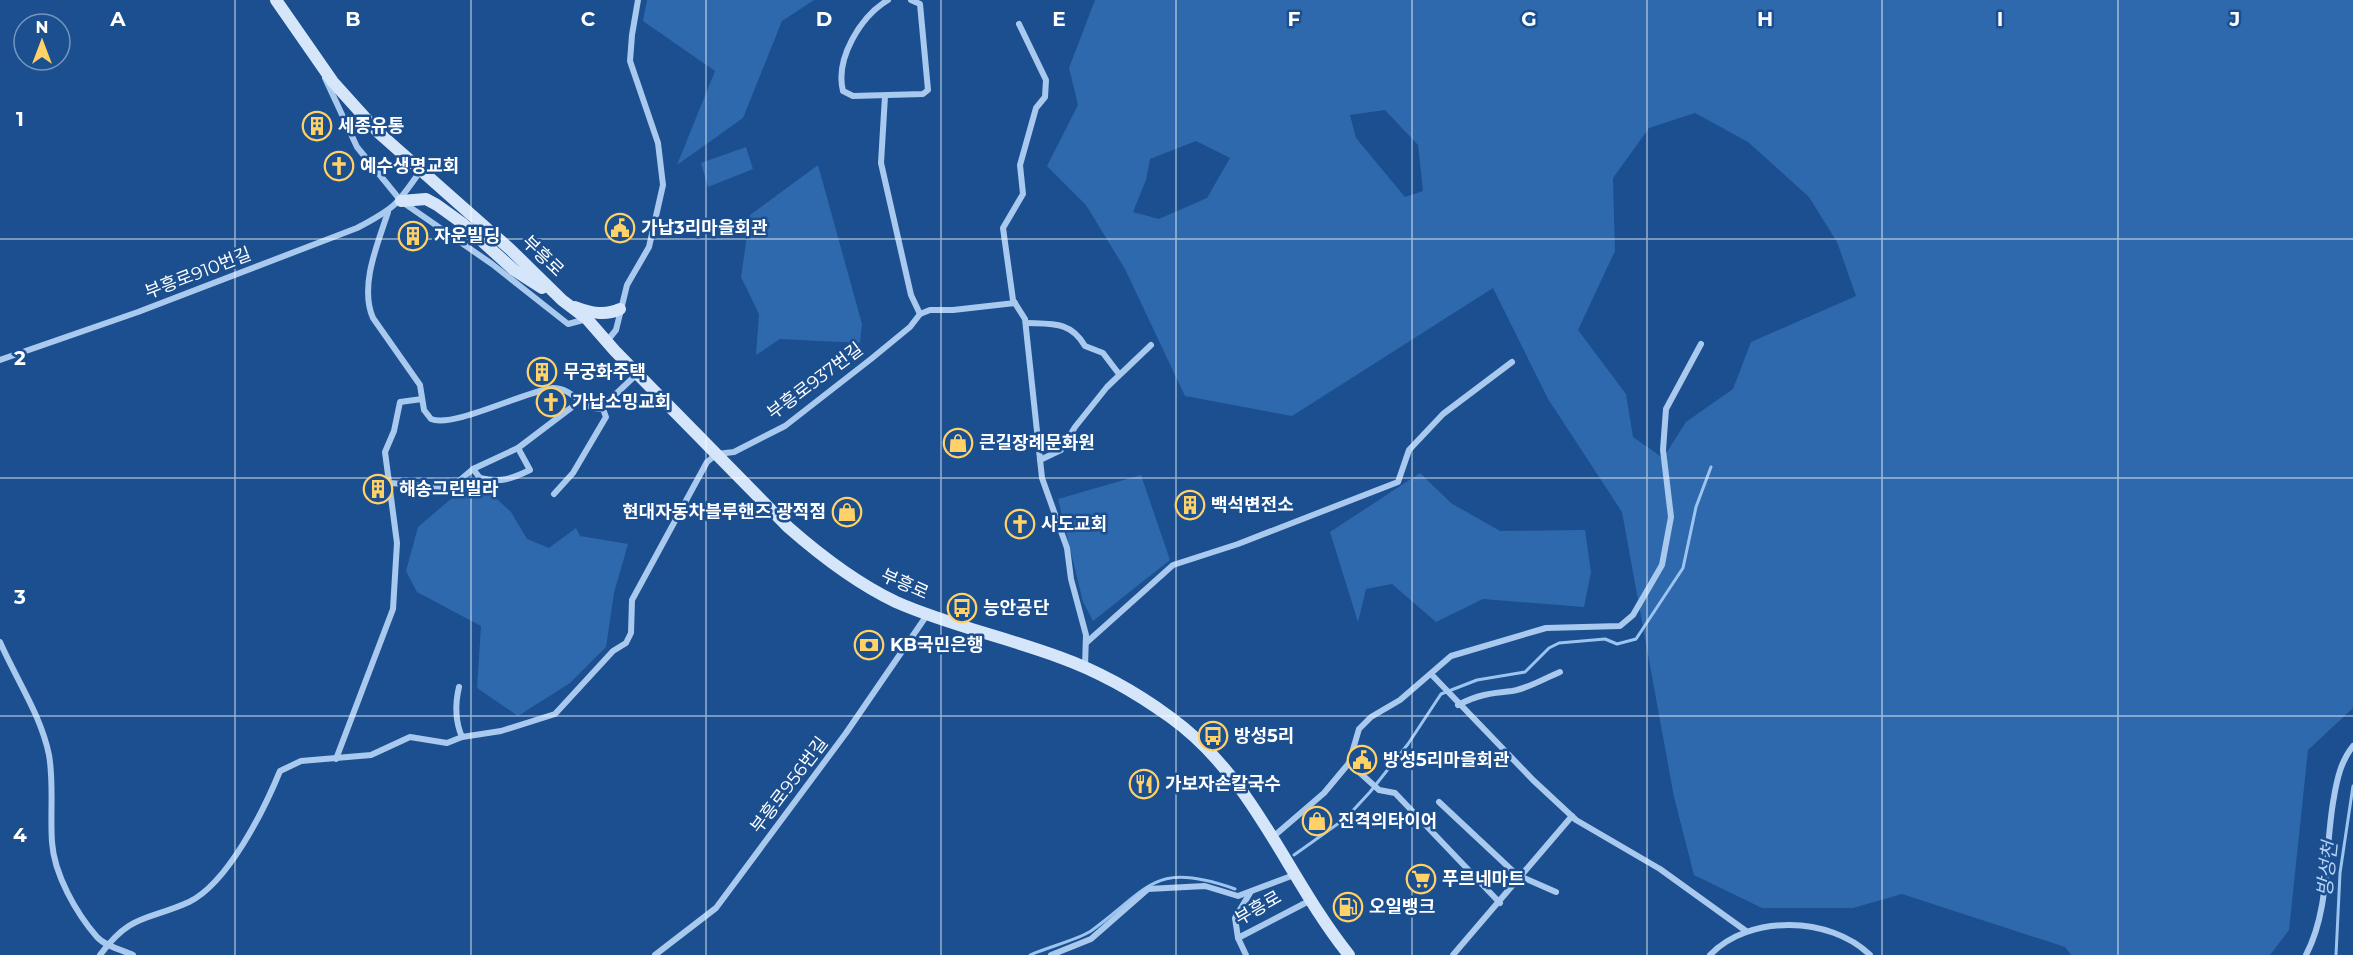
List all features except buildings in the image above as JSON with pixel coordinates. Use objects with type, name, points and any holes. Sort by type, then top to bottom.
[{"type":"main road","name":"부흥로","points":[[276,0],[318,60],[379,133],[511,250],[566,303],[587,319],[788,527],[816,551],[858,582],[928,614],[1085,668],[1162,712],[1193,736],[1217,761],[1274,836],[1294,874],[1349,955]]},
{"type":"main road","points":[[401,201],[426,199],[436,205],[462,223],[514,270],[566,303],[600,314],[610,314],[620,309]]},
{"type":"street","points":[[608,341],[615,330],[627,285],[648,247],[663,185],[658,143],[630,61],[638,0]]},
{"type":"street","points":[[888,0],[854,38],[842,61],[843,91],[853,96],[923,94],[928,90],[920,4],[910,0]]},
{"type":"street","points":[[1019,24],[1046,80],[1045,97],[1036,108],[1020,165],[1023,194],[1003,228],[1015,303],[1026,322],[1042,478],[1067,548],[1086,643],[1085,668]]},
{"type":"street","points":[[318,60],[344,124],[357,147],[401,201],[492,264],[555,316],[568,324],[587,319]]},
{"type":"street","points":[[885,96],[881,163],[911,295],[920,314],[930,310],[953,310],[1015,303]]},
{"type":"street","name":"부흥로910번길","points":[[0,360],[176,297],[357,228],[388,212],[401,201],[421,170]]},
{"type":"street","points":[[388,212],[374,259],[369,304],[373,318],[420,385],[427,416],[442,422],[457,420],[472,412],[546,389],[561,388],[596,410],[603,409],[614,395],[638,373]]},
{"type":"street","name":"부흥로937번길","points":[[717,454],[734,452],[785,426],[910,327],[920,314]]},
{"type":"street","points":[[1026,322],[1064,326],[1077,331],[1085,346],[1103,353],[1119,374]]},
{"type":"street","points":[[1274,836],[1324,793],[1349,763],[1359,729],[1373,715],[1400,700],[1432,675],[1450,657],[1498,640],[1510,640],[1546,628],[1620,626],[1633,615],[1662,565],[1671,517],[1663,450],[1666,410],[1701,344]]},
{"type":"street","points":[[1040,460],[1061,450],[1075,427],[1119,374],[1151,345]]},
{"type":"street","points":[[1086,643],[1173,565],[1238,544],[1398,482],[1409,450],[1443,414],[1512,362]]},
{"type":"street","points":[[336,759],[393,609],[397,543],[385,452],[394,430],[400,402],[422,399]]},
{"type":"street","points":[[390,483],[444,486],[459,481],[473,470],[518,448],[580,401]]},
{"type":"street","points":[[554,494],[573,473],[606,417],[603,409]]},
{"type":"street","points":[[473,470],[480,478],[499,482],[530,470],[518,448]]},
{"type":"street","points":[[100,955],[124,927],[145,916],[189,902],[208,889],[245,842],[264,812],[280,771],[301,761],[371,755],[410,737],[447,743],[462,737],[501,731],[555,714],[613,651],[626,643],[631,633],[632,600],[644,574],[707,462],[717,454]]},
{"type":"street","name":"부흥로956번길","points":[[655,955],[716,908],[846,733],[928,614]]},
{"type":"street","points":[[0,642],[19,686],[42,727],[47,747],[52,845],[56,867],[78,908],[98,938],[134,955]]},
{"type":"street","points":[[1458,705],[1476,696],[1500,690],[1513,691],[1560,672]]},
{"type":"street","points":[[1432,675],[1448,695],[1572,816],[1624,847],[1746,931]]},
{"type":"street","points":[[459,687],[456,699],[458,727],[462,737]]},
{"type":"street","points":[[2306,955],[2318,927],[2328,828],[2339,773],[2353,746]]},
{"type":"street","points":[[1349,763],[1379,790],[1395,793],[1500,903]]},
{"type":"street","points":[[1439,802],[1494,856],[1517,875],[1557,892]]},
{"type":"street","points":[[1453,955],[1500,903],[1572,816]]},
{"type":"street","points":[[1051,955],[1091,939],[1148,889],[1204,886],[1238,896],[1294,874]]},
{"type":"street","points":[[1238,938],[1235,918],[1250,893]]},
{"type":"street","name":"부흥로","points":[[1246,955],[1238,938],[1311,900]]},
{"type":"street","points":[[1710,955],[1725,941],[1746,931],[1771,926],[1818,928],[1857,943],[1870,955]]},
{"type":"shaded area","points":[[647,0],[814,0],[782,21],[743,118],[677,165],[715,71],[643,21]]},
{"type":"shaded area","points":[[1095,0],[2353,0],[2353,708],[2308,750],[2289,930],[2270,955],[2071,955],[2065,947],[1902,894],[1853,908],[1762,908],[1694,875],[1674,797],[1622,512],[1548,399],[1493,288],[1292,416],[1185,396],[1125,269],[1086,205],[1047,166],[1078,105],[1069,68]],"holes":[[[1385,110],[1418,145],[1423,191],[1405,197],[1356,138],[1350,115]],[[1695,113],[1748,142],[1809,197],[1837,242],[1856,296],[1751,342],[1733,389],[1686,422],[1663,458],[1633,437],[1626,394],[1578,330],[1615,251],[1613,178],[1649,128]],[[1196,141],[1230,158],[1207,198],[1159,219],[1133,212],[1146,180],[1150,159]]]},
{"type":"shaded area","points":[[746,147],[753,169],[708,187],[701,163]]},
{"type":"shaded area","points":[[818,165],[862,324],[860,343],[780,339],[756,355],[759,314],[741,277],[750,215]]},
{"type":"shaded area","points":[[1420,473],[1451,503],[1500,531],[1585,530],[1591,572],[1584,607],[1483,599],[1436,622],[1392,584],[1366,589],[1358,622],[1330,532]]},
{"type":"shaded area","points":[[1141,475],[1170,560],[1093,621],[1083,602],[1058,499]]},
{"type":"shaded area","points":[[466,486],[485,488],[511,512],[527,539],[549,548],[576,528],[580,536],[628,544],[614,593],[606,647],[570,683],[518,716],[477,688],[481,626],[417,592],[406,571],[418,527]]},
{"type":"waterway","points":[[1294,855],[1346,818],[1370,792],[1408,744],[1441,694],[1477,680],[1525,672],[1549,648],[1559,643],[1605,639],[1617,644],[1636,639],[1683,568],[1696,507],[1711,467]]},
{"type":"waterway","name":"방성천","points":[[2336,955],[2340,873],[2353,786]]},
{"type":"waterway","points":[[1030,955],[1086,934],[1141,891],[1169,878],[1187,877],[1235,889]]},
{"type":"place","name":"세종유통","points":[[317,126]]},
{"type":"place","name":"예수생명교회","points":[[339,166]]},
{"type":"place","name":"가납3리마을회관","points":[[620,228]]},
{"type":"place","name":"자운빌딩","points":[[413,236]]},
{"type":"place","name":"무궁화주택","points":[[542,372]]},
{"type":"place","name":"가납소밍교회","points":[[551,402]]},
{"type":"place","name":"큰길장례문화원","points":[[958,443]]},
{"type":"place","name":"해송그린빌라","points":[[378,489]]},
{"type":"place","name":"백석변전소","points":[[1190,505]]},
{"type":"place","name":"현대자동차블루핸즈 광적점","points":[[847,512]]},
{"type":"place","name":"사도교회","points":[[1020,524]]},
{"type":"place","name":"능안공단","points":[[962,608]]},
{"type":"place","name":"KB국민은행","points":[[869,645]]},
{"type":"place","name":"방성5리","points":[[1213,736]]},
{"type":"place","name":"방성5리마을회관","points":[[1362,760]]},
{"type":"place","name":"가보자손칼국수","points":[[1144,784]]},
{"type":"place","name":"진격의타이어","points":[[1317,821]]},
{"type":"place","name":"푸르네마트","points":[[1421,879]]},
{"type":"place","name":"오일뱅크","points":[[1348,907]]}]
